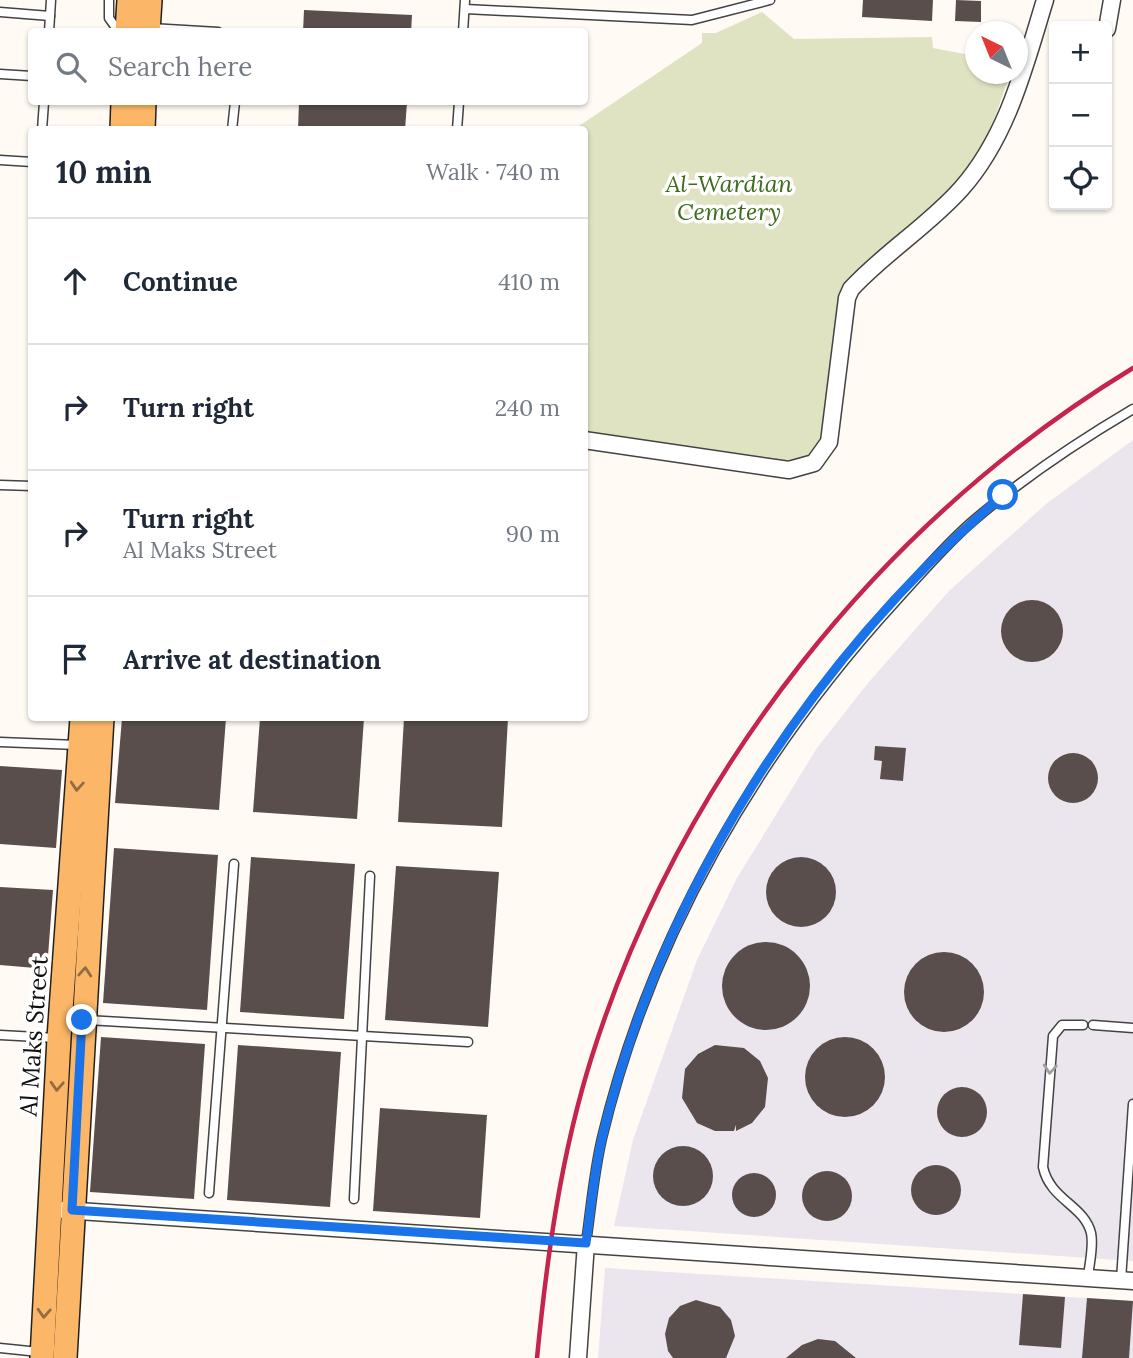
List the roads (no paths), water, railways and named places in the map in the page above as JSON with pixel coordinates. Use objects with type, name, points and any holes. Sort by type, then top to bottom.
[{"type":"main road","points":[[129,0],[140,28]]},
{"type":"main road","points":[[142,28],[150,0]]},
{"type":"main road","points":[[122,126],[123,105]]},
{"type":"main road","points":[[143,126],[144,105]]},
{"type":"main road","name":"Al Maks Street","points":[[65,1358],[59,1038],[82,721]]},
{"type":"main road","name":"Al Maks Street","points":[[42,1355],[82,1020],[102,721]]},
{"type":"street","points":[[588,441],[789,470],[814,463],[829,442],[851,289],[933,218],[962,188],[984,159],[1018,85],[1045,0]]},
{"type":"street","points":[[1108,21],[1112,0]]},
{"type":"street","points":[[61,1210],[1127,1280]]},
{"type":"street","points":[[578,1358],[586,1243]]},
{"type":"lane","points":[[49,28],[51,0]]},
{"type":"lane","points":[[109,0],[109,18],[116,28]]},
{"type":"lane","points":[[463,28],[465,4],[692,20],[770,0]]},
{"type":"lane","points":[[0,12],[50,16]]},
{"type":"lane","points":[[0,74],[28,76]]},
{"type":"lane","points":[[42,126],[44,105]]},
{"type":"lane","points":[[232,126],[234,105]]},
{"type":"lane","points":[[457,126],[458,105]]},
{"type":"lane","points":[[0,160],[28,162]]},
{"type":"lane","points":[[586,1243],[601,1142],[647,997],[697,885],[767,761],[850,654],[970,524],[1003,495],[1133,409]]},
{"type":"lane","points":[[0,485],[28,486]]},
{"type":"lane","points":[[0,742],[80,746]]},
{"type":"lane","points":[[209,1193],[234,864]]},
{"type":"lane","points":[[354,1199],[370,876]]},
{"type":"lane","points":[[82,1020],[468,1042]]},
{"type":"lane","points":[[1088,1278],[1090,1232],[1084,1220],[1054,1193],[1046,1182],[1043,1167],[1053,1036],[1062,1025],[1133,1028]]},
{"type":"lane","points":[[0,1035],[59,1038]]},
{"type":"lane","points":[[1127,1280],[1133,1104]]},
{"type":"lane","points":[[0,1348],[42,1355]]},
{"type":"railway","points":[[537,1358],[557,1205],[572,1130],[592,1056],[631,951],[679,850],[736,754],[801,663],[874,578],[954,501],[1041,430],[1133,368]]},
{"type":"park label","name":"Al-Wardian Cemetery","points":[[729,198]]}]
